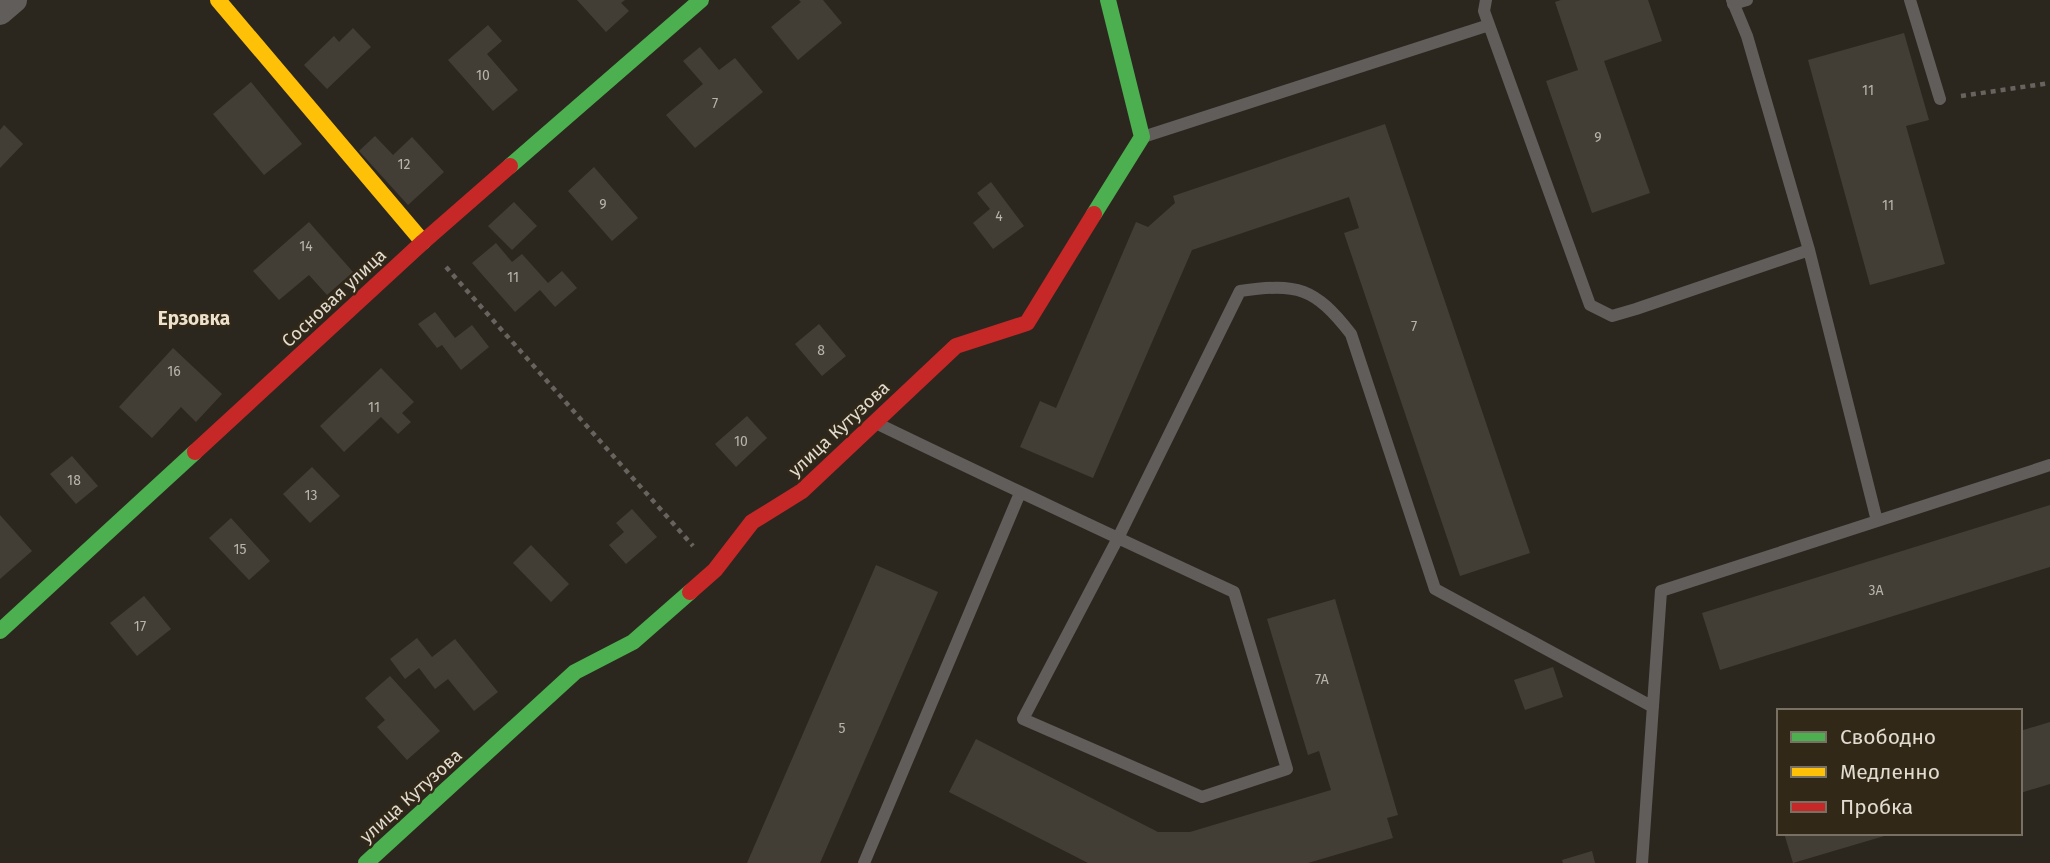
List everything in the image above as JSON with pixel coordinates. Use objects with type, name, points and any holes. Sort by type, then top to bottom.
[{"type":"street","points":[[0,12],[14,0]]},
{"type":"street","points":[[218,0],[423,242]]},
{"type":"street","name":"Сосновая улица","points":[[0,631],[423,242],[701,0]]},
{"type":"street","points":[[1108,0],[1142,137]]},
{"type":"street","name":"улица Кутузова","points":[[366,863],[575,671],[633,642],[715,570],[752,522],[802,491],[956,346],[1027,323],[1142,137]]},
{"type":"lane","points":[[1486,0],[1484,11],[1590,305],[1612,316],[1636,310],[1809,250]]},
{"type":"lane","points":[[1747,0],[1732,2],[1747,36],[1809,250],[1877,521]]},
{"type":"lane","points":[[1910,0],[1940,99]]},
{"type":"lane","points":[[1142,137],[1489,25]]},
{"type":"lane","points":[[875,422],[1020,493],[1118,538],[1234,592],[1287,769],[1202,797],[1023,719],[1118,538],[1240,291],[1276,286],[1309,292],[1332,310],[1351,334],[1434,589],[1653,707]]},
{"type":"lane","points":[[1642,863],[1661,591],[2050,465]]},
{"type":"lane","points":[[864,863],[1020,493]]},
{"type":"path","points":[[1940,99],[2050,83]]},
{"type":"path","points":[[423,242],[715,570]]},
{"type":"building","points":[[577,0],[625,0],[621,3],[629,11],[606,32]]},
{"type":"building","points":[[799,0],[823,0],[842,23],[798,60],[771,27],[801,2]]},
{"type":"building","points":[[1648,0],[1662,41],[1604,61],[1650,193],[1592,213],[1546,81],[1578,70],[1555,2]]},
{"type":"building","points":[[488,25],[502,41],[487,54],[518,90],[493,111],[448,60]]},
{"type":"building","points":[[353,28],[371,47],[327,89],[304,65],[334,36],[339,42]]},
{"type":"building","points":[[1904,33],[1929,120],[1906,126],[1945,264],[1870,285],[1808,60]]},
{"type":"building","points":[[700,47],[719,70],[735,58],[763,92],[695,148],[666,115],[703,84],[683,61]]},
{"type":"building","points":[[251,82],[302,144],[264,175],[213,114]]},
{"type":"building","points":[[1385,124],[1530,553],[1460,576],[1344,233],[1359,228],[1349,197],[1192,250],[1093,478],[1020,447],[1040,401],[1056,408],[1136,222],[1148,227],[1175,203],[1173,196]]},
{"type":"building","points":[[4,125],[23,144],[0,168],[0,130]]},
{"type":"building","points":[[375,136],[393,155],[412,137],[444,172],[408,205],[359,151]]},
{"type":"building","points":[[594,167],[638,218],[612,241],[568,191]]},
{"type":"building","points":[[991,182],[1024,226],[993,249],[973,223],[990,209],[977,193]]},
{"type":"building","points":[[514,202],[537,226],[512,250],[488,226]]},
{"type":"building","points":[[309,222],[353,272],[327,295],[309,275],[279,300],[253,271]]},
{"type":"building","points":[[496,243],[512,262],[522,254],[548,283],[562,271],[577,288],[555,307],[540,290],[515,312],[472,263]]},
{"type":"building","points":[[435,312],[455,338],[472,325],[489,347],[461,370],[442,345],[437,348],[418,324]]},
{"type":"building","points":[[819,324],[846,356],[822,376],[795,344]]},
{"type":"building","points":[[173,348],[222,394],[196,422],[181,407],[152,438],[119,407]]},
{"type":"building","points":[[381,368],[414,402],[402,413],[411,422],[398,434],[381,417],[344,452],[320,426]]},
{"type":"building","points":[[747,416],[767,438],[736,467],[715,444]]},
{"type":"building","points":[[72,456],[98,486],[76,504],[50,474]]},
{"type":"building","points":[[312,467],[340,496],[310,523],[283,494]]},
{"type":"building","points":[[2050,505],[2050,567],[1720,670],[1702,613]]},
{"type":"building","points":[[632,509],[657,537],[626,564],[609,545],[624,532],[616,523]]},
{"type":"building","points":[[0,515],[32,551],[0,579]]},
{"type":"building","points":[[231,518],[270,561],[249,580],[209,538]]},
{"type":"building","points":[[531,545],[569,584],[551,602],[513,563]]},
{"type":"building","points":[[876,565],[938,592],[820,863],[747,863]]},
{"type":"building","points":[[144,596],[171,629],[137,656],[110,623]]},
{"type":"building","points":[[1335,599],[1398,815],[1387,818],[1393,838],[1308,863],[1088,863],[949,792],[976,739],[1158,832],[1190,832],[1331,790],[1319,751],[1308,755],[1267,619]]},
{"type":"building","points":[[417,638],[432,657],[455,639],[498,692],[474,711],[448,679],[435,689],[419,668],[405,679],[390,659]]},
{"type":"building","points":[[1553,667],[1563,697],[1525,710],[1514,680]]},
{"type":"building","points":[[390,676],[440,731],[407,760],[377,727],[385,720],[365,698]]},
{"type":"building","points":[[2050,722],[2050,784],[2022,792],[2022,730]]},
{"type":"building","points":[[1785,835],[1888,835],[1793,863]]},
{"type":"building","points":[[1592,851],[1595,863],[1563,863],[1562,860]]},
{"type":"traffic: fast","points":[[510,166],[701,0]]},
{"type":"traffic: fast","points":[[1094,214],[1142,137],[1108,0]]},
{"type":"traffic: fast","points":[[0,631],[195,452]]},
{"type":"traffic: fast","points":[[366,863],[575,672],[633,642],[690,592]]},
{"type":"traffic: slow","points":[[218,0],[423,242]]},
{"type":"traffic: jam","points":[[195,452],[423,242],[510,166]]},
{"type":"traffic: jam","points":[[690,592],[715,570],[752,522],[802,491],[956,346],[1027,323],[1094,214]]},
{"type":"district","name":"Ерзовка","points":[[194,318]]}]
